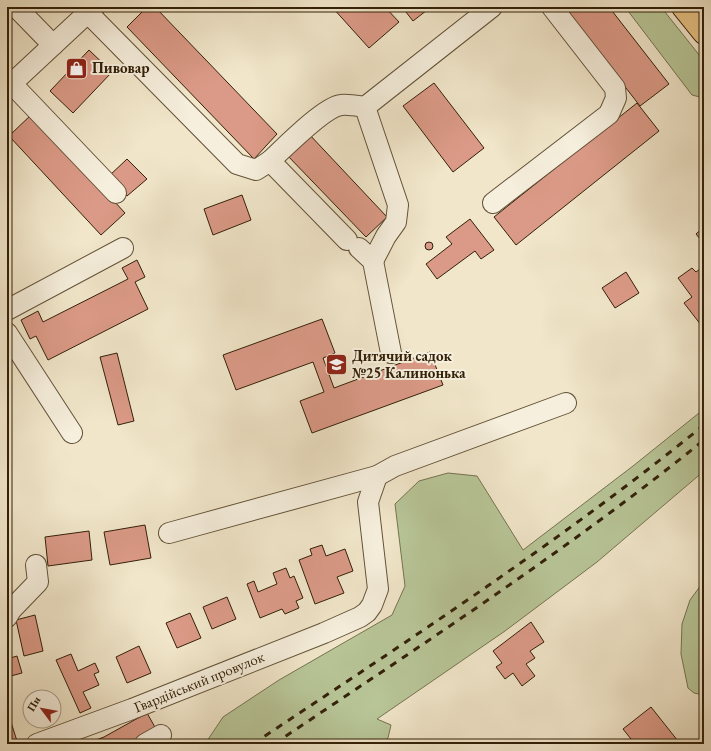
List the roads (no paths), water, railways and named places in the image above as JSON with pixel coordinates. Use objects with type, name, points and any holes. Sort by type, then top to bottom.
[{"type":"main road","points":[[683,7],[704,33]]},
{"type":"street","points":[[16,7],[53,45]]},
{"type":"street","points":[[116,194],[9,86],[91,10],[237,164],[256,170],[270,161],[320,116],[330,109],[340,104],[366,107],[492,7]]},
{"type":"street","points":[[493,204],[609,114],[616,98],[615,88],[552,7]]},
{"type":"street","points":[[360,249],[386,236],[396,222],[398,205],[366,107]]},
{"type":"street","points":[[270,161],[360,249],[391,354]]},
{"type":"street","points":[[7,310],[123,248]]},
{"type":"street","points":[[7,332],[72,433]]},
{"type":"street","points":[[170,533],[377,476],[395,466],[566,403]]},
{"type":"street","name":"Гвардійський провулок","points":[[37,744],[139,706],[324,633],[360,617],[367,612],[372,605],[378,589],[368,502],[377,476]]},
{"type":"street","points":[[7,618],[12,610],[38,582],[36,565]]},
{"type":"railway","points":[[253,744],[425,629],[539,550],[650,468],[704,425]]},
{"type":"railway","points":[[274,744],[547,559],[652,481],[704,440]]},
{"type":"place","name":"Пивовар","points":[[76,68]]},
{"type":"place","name":"Дитячий садок №25 Калинонька","points":[[336,365]]}]
